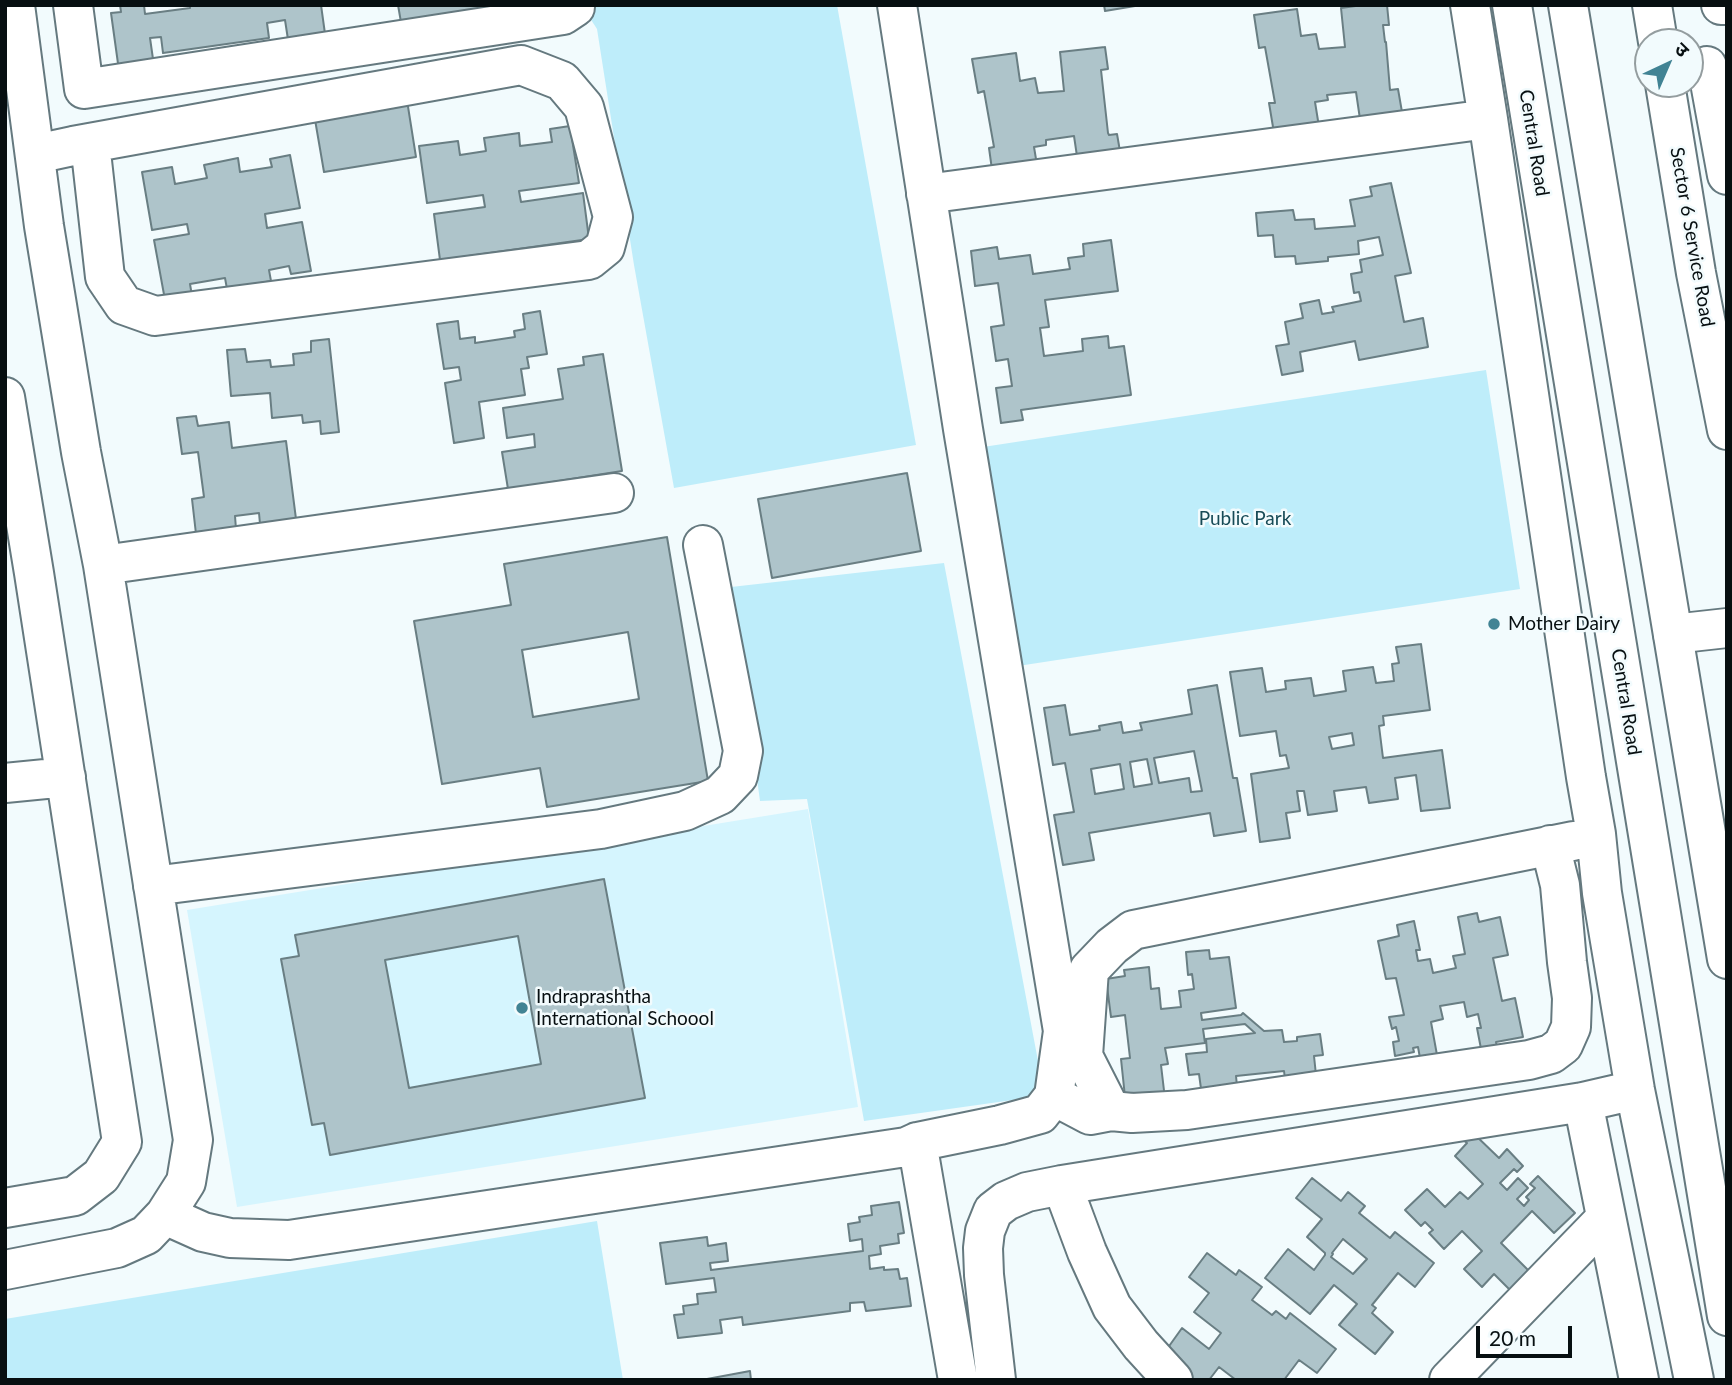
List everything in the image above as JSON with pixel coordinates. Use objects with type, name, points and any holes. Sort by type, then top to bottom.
[{"type":"street","points":[[5,1270],[117,1248],[146,1235],[165,1215],[186,1182],[193,1140],[103,565],[81,453],[44,226],[15,5]]},
{"type":"street","points":[[73,5],[84,89]]},
{"type":"street","points":[[28,100],[563,15],[575,5]]},
{"type":"street","points":[[165,1215],[203,1232],[230,1238],[289,1240],[906,1147],[917,1142],[1040,1114],[1054,1096],[1063,1031],[962,429],[897,5]]},
{"type":"street","points":[[1470,5],[1596,834],[1602,893],[1635,1090],[1694,1380]]},
{"type":"street","name":"Central Road","points":[[1512,5],[1727,1316]]},
{"type":"street","points":[[1568,5],[1727,959]]},
{"type":"street","points":[[1652,5],[1656,28]]},
{"type":"street","points":[[36,154],[90,143],[521,65],[562,81],[584,107],[613,217],[605,247],[589,260],[155,316],[124,305],[105,277],[90,143]]},
{"type":"street","points":[[1708,66],[1727,174]]},
{"type":"street","name":"Sector 6 Service Road","points":[[1667,98],[1696,273],[1726,416]]},
{"type":"street","points":[[926,194],[1488,119]]},
{"type":"street","points":[[5,397],[11,470],[66,777],[122,1142],[101,1176],[75,1196],[5,1208]]},
{"type":"street","points":[[103,565],[614,493]]},
{"type":"street","points":[[153,886],[601,829],[685,811],[720,795],[738,776],[743,751],[703,545]]},
{"type":"street","points":[[1562,614],[1611,610]]},
{"type":"street","points":[[1673,634],[1727,628]]},
{"type":"street","points":[[5,783],[66,777]]},
{"type":"street","points":[[1111,1111],[1083,1056],[1089,970],[1112,946],[1133,930],[1596,834]]},
{"type":"street","points":[[1054,1096],[1090,1115],[1111,1111],[1132,1113],[1187,1110],[1529,1060],[1551,1054],[1563,1045],[1571,1027],[1572,998],[1560,885],[1550,845]]},
{"type":"street","points":[[996,1380],[983,1248],[985,1231],[993,1212],[1006,1201],[1027,1192],[1062,1185],[1583,1102],[1635,1090]]},
{"type":"street","points":[[1583,1102],[1639,1380]]},
{"type":"street","points":[[917,1142],[958,1380]]},
{"type":"street","points":[[1062,1185],[1087,1252],[1112,1307],[1141,1345],[1173,1380]]},
{"type":"street","points":[[1449,1380],[1606,1218]]},
{"type":"shaded area","name":"Indraprashtha International Schoool","points":[[808,809],[858,1107],[237,1207],[187,910]]},
{"type":"green space","points":[[585,5],[837,5],[916,445],[674,488],[634,265],[597,29],[586,12]]},
{"type":"green space","name":"Public Park","points":[[1486,370],[1520,589],[1005,668],[970,449]]},
{"type":"green space","points":[[944,563],[1042,1082],[1027,1098],[864,1121],[807,799],[760,801],[731,587]]},
{"type":"green space","points":[[597,1221],[623,1380],[5,1380],[5,1319]]},
{"type":"building","points":[[120,5],[144,5],[145,14],[190,8],[190,5],[321,5],[326,41],[289,46],[285,20],[267,23],[269,38],[163,53],[161,37],[150,38],[155,73],[120,78],[111,13],[121,12]]},
{"type":"building","points":[[398,5],[539,5],[402,28]]},
{"type":"building","points":[[1104,5],[1141,5],[1105,11]]},
{"type":"building","points":[[1387,5],[1389,25],[1383,25],[1390,90],[1398,89],[1402,112],[1360,119],[1356,92],[1327,95],[1328,100],[1315,102],[1320,133],[1275,139],[1269,103],[1275,103],[1265,47],[1259,48],[1254,15],[1297,9],[1301,36],[1316,34],[1319,49],[1345,47],[1341,8]]},
{"type":"building","points":[[1105,47],[1108,69],[1101,70],[1108,133],[1117,134],[1121,157],[1078,163],[1074,136],[1046,140],[1046,145],[1034,147],[1039,177],[994,184],[989,148],[994,147],[984,91],[978,93],[972,59],[1016,53],[1020,81],[1035,78],[1038,93],[1064,91],[1060,52]]},
{"type":"building","points":[[406,94],[416,157],[324,172],[313,108]]},
{"type":"building","points":[[570,126],[579,183],[519,191],[521,202],[583,193],[589,239],[440,260],[434,214],[485,207],[483,195],[427,203],[419,146],[458,141],[460,155],[486,151],[484,138],[519,133],[520,146],[552,142],[550,129]]},
{"type":"building","points":[[290,155],[300,208],[265,214],[267,228],[302,222],[311,271],[291,274],[289,266],[269,270],[271,281],[227,289],[225,278],[190,284],[192,296],[165,300],[154,240],[189,234],[187,224],[152,230],[142,172],[172,167],[175,184],[207,178],[204,165],[238,158],[240,172],[272,167],[270,159]]},
{"type":"building","points":[[1391,183],[1411,273],[1395,276],[1404,322],[1423,318],[1428,347],[1359,360],[1355,341],[1300,352],[1303,371],[1282,375],[1276,346],[1289,344],[1285,322],[1303,318],[1300,304],[1319,300],[1322,314],[1334,312],[1332,307],[1361,301],[1359,292],[1354,293],[1351,274],[1362,272],[1360,260],[1383,255],[1379,237],[1358,241],[1359,254],[1296,264],[1295,256],[1275,257],[1273,235],[1258,236],[1256,213],[1293,210],[1295,220],[1314,219],[1315,229],[1355,226],[1350,200],[1372,196],[1370,187]]},
{"type":"building","points":[[1111,240],[1118,291],[1045,300],[1049,327],[1040,328],[1044,356],[1083,351],[1082,339],[1108,336],[1109,348],[1124,346],[1131,395],[1021,410],[1023,420],[1001,423],[996,388],[1012,386],[1008,359],[996,361],[991,327],[1004,325],[998,283],[975,286],[971,251],[997,247],[999,259],[1030,255],[1033,274],[1070,269],[1068,258],[1084,256],[1083,244]]},
{"type":"building","points":[[540,311],[547,354],[527,357],[529,368],[521,369],[525,395],[479,402],[484,438],[454,443],[445,383],[461,380],[459,367],[444,369],[437,324],[458,321],[460,339],[475,337],[475,343],[515,337],[514,331],[525,329],[523,314]]},
{"type":"building","points":[[329,339],[339,432],[321,434],[320,421],[303,423],[302,415],[272,418],[270,393],[231,396],[227,350],[245,349],[247,362],[270,360],[271,367],[294,365],[293,354],[311,352],[311,341]]},
{"type":"building","points":[[603,354],[622,471],[508,489],[502,452],[535,447],[534,434],[507,438],[503,408],[563,399],[558,369],[584,365],[583,357]]},
{"type":"building","points":[[196,416],[198,426],[229,422],[232,448],[286,441],[296,519],[260,524],[259,513],[235,516],[236,529],[196,534],[192,499],[204,497],[198,452],[182,454],[177,418]]},
{"type":"building","points":[[907,473],[921,551],[772,578],[758,499]]},
{"type":"building","points":[[667,537],[708,781],[547,807],[540,768],[442,784],[414,621],[511,605],[504,564]],"holes":[[[628,632],[639,699],[533,717],[522,650]]]},
{"type":"building","points":[[1421,644],[1430,710],[1383,716],[1384,725],[1379,726],[1383,758],[1442,750],[1450,808],[1421,811],[1416,775],[1395,778],[1398,799],[1369,803],[1366,787],[1334,791],[1337,811],[1308,815],[1304,791],[1297,791],[1300,811],[1286,813],[1290,838],[1260,842],[1251,774],[1289,768],[1286,755],[1280,756],[1276,731],[1240,736],[1230,672],[1262,668],[1266,692],[1286,689],[1285,681],[1311,678],[1314,696],[1346,691],[1343,671],[1373,667],[1376,683],[1394,681],[1392,664],[1399,663],[1396,647]],"holes":[[[1352,733],[1354,745],[1332,749],[1329,737]]]},
{"type":"building","points":[[1217,685],[1233,778],[1237,778],[1246,831],[1214,836],[1210,813],[1089,833],[1094,860],[1063,865],[1054,815],[1074,812],[1065,763],[1053,765],[1044,708],[1065,705],[1070,735],[1100,730],[1099,726],[1121,722],[1123,733],[1142,730],[1140,723],[1192,714],[1188,690]],"holes":[[[1194,751],[1202,791],[1191,792],[1189,778],[1159,783],[1154,758]],[[1147,759],[1152,784],[1134,787],[1130,762]],[[1120,764],[1124,789],[1095,794],[1091,769]]]},
{"type":"building","points":[[604,879],[645,1098],[330,1155],[324,1123],[312,1125],[281,959],[299,956],[295,935]],"holes":[[[518,936],[541,1064],[409,1088],[385,960]]]},
{"type":"building","points":[[1477,913],[1479,922],[1500,917],[1508,955],[1493,958],[1502,1001],[1515,998],[1523,1037],[1496,1042],[1498,1051],[1482,1054],[1477,1028],[1481,1028],[1478,1014],[1467,1017],[1464,1002],[1440,1006],[1443,1019],[1431,1022],[1437,1055],[1420,1058],[1418,1047],[1413,1048],[1414,1052],[1395,1056],[1393,1042],[1399,1041],[1396,1027],[1392,1029],[1389,1017],[1404,1015],[1396,978],[1386,979],[1378,941],[1399,936],[1397,925],[1414,921],[1420,950],[1416,950],[1418,961],[1430,959],[1433,973],[1456,968],[1453,956],[1465,954],[1458,917]]},
{"type":"building","points":[[1209,950],[1210,959],[1229,957],[1236,1008],[1201,1013],[1202,1020],[1243,1013],[1264,1031],[1282,1030],[1284,1042],[1320,1034],[1323,1055],[1314,1056],[1316,1075],[1285,1079],[1284,1071],[1236,1076],[1237,1086],[1202,1096],[1199,1074],[1189,1075],[1186,1054],[1207,1052],[1206,1039],[1255,1033],[1245,1024],[1203,1029],[1205,1043],[1165,1048],[1168,1064],[1161,1065],[1165,1099],[1125,1097],[1121,1059],[1130,1058],[1125,1015],[1111,1017],[1106,979],[1125,976],[1124,970],[1149,967],[1151,989],[1159,988],[1161,1009],[1181,1007],[1179,991],[1194,989],[1192,974],[1188,975],[1186,952]]},
{"type":"building","points":[[1471,1131],[1499,1158],[1507,1149],[1523,1166],[1517,1172],[1514,1169],[1500,1183],[1507,1190],[1518,1178],[1528,1188],[1517,1199],[1524,1206],[1529,1200],[1526,1197],[1535,1188],[1530,1184],[1538,1176],[1575,1213],[1554,1233],[1532,1211],[1501,1243],[1530,1272],[1511,1291],[1494,1274],[1482,1287],[1464,1269],[1482,1251],[1462,1231],[1444,1249],[1429,1233],[1433,1230],[1425,1222],[1421,1226],[1405,1210],[1427,1189],[1445,1207],[1460,1192],[1468,1199],[1483,1184],[1455,1156],[1467,1143],[1462,1139]]},
{"type":"building","points":[[1312,1178],[1341,1201],[1348,1192],[1365,1206],[1359,1213],[1390,1238],[1395,1232],[1434,1263],[1415,1287],[1398,1273],[1372,1305],[1376,1308],[1372,1313],[1393,1332],[1375,1354],[1339,1325],[1357,1304],[1334,1285],[1310,1314],[1265,1278],[1288,1249],[1314,1270],[1325,1255],[1307,1237],[1322,1219],[1296,1198]],"holes":[[[1343,1239],[1367,1259],[1353,1274],[1331,1257]]]},
{"type":"building","points":[[899,1202],[904,1233],[898,1234],[899,1243],[880,1246],[881,1254],[869,1256],[870,1269],[898,1269],[900,1279],[907,1278],[911,1306],[866,1311],[864,1302],[850,1303],[850,1311],[743,1325],[742,1317],[720,1320],[722,1333],[678,1338],[674,1315],[684,1314],[683,1306],[698,1304],[697,1294],[716,1292],[714,1278],[666,1284],[660,1243],[707,1237],[708,1246],[726,1243],[728,1261],[710,1263],[711,1270],[863,1251],[862,1239],[850,1241],[848,1224],[860,1222],[859,1217],[872,1215],[871,1206]]},
{"type":"building","points":[[1207,1253],[1236,1275],[1239,1270],[1262,1287],[1252,1300],[1272,1315],[1276,1311],[1286,1319],[1290,1313],[1336,1349],[1317,1373],[1299,1360],[1284,1380],[1236,1380],[1219,1367],[1209,1380],[1193,1380],[1162,1356],[1182,1328],[1209,1349],[1221,1333],[1194,1312],[1209,1293],[1189,1277]]},
{"type":"building","points":[[750,1371],[751,1380],[707,1380],[707,1379]]},
{"type":"place","name":"Mother Dairy","points":[[1494,624]]},
{"type":"place","name":"Indraprashtha International Schoool","points":[[522,1008]]}]
